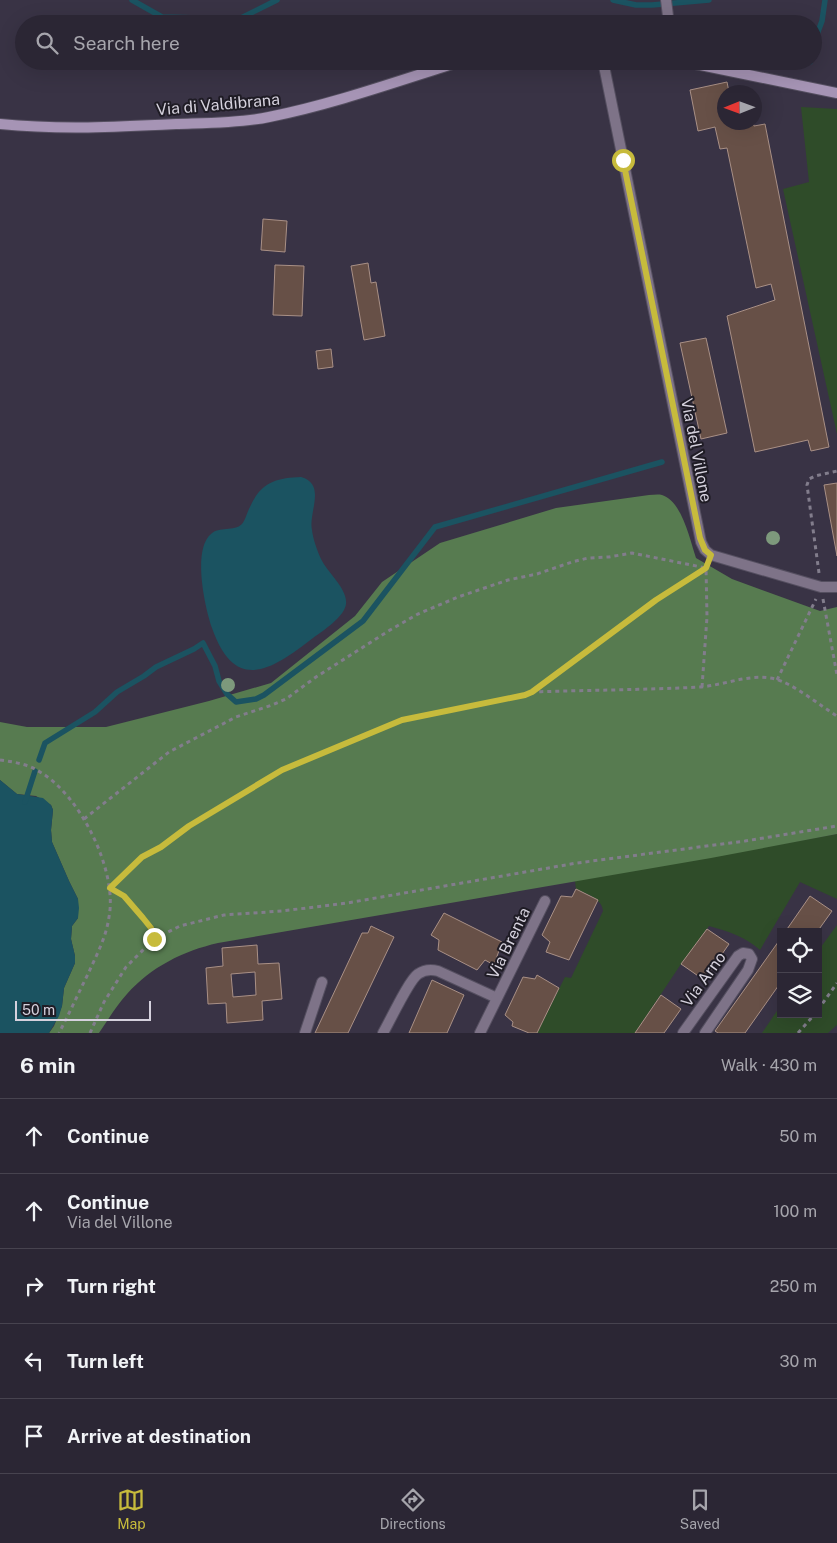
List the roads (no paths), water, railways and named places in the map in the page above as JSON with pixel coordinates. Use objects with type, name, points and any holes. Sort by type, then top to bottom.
[{"type":"street","points":[[666,0],[668,15]]},
{"type":"street","name":"Via di Valdibrana","points":[[0,124],[86,129],[266,118],[319,105],[433,70]]},
{"type":"street","name":"Via del Villone","points":[[605,70],[700,538],[705,550],[711,555],[817,585],[837,587]]},
{"type":"street","points":[[726,70],[837,93]]},
{"type":"street","name":"Via Brenta","points":[[480,1033],[545,901]]},
{"type":"street","name":"Via Arno","points":[[682,1033],[738,956],[743,952],[749,954],[752,956],[752,963],[705,1033]]},
{"type":"street","name":"Via Brenta","points":[[383,1033],[414,978],[422,971],[438,971],[498,998]]},
{"type":"street","points":[[305,1033],[322,982]]},
{"type":"water","points":[[301,477],[309,481],[315,492],[311,523],[313,537],[321,559],[344,592],[346,598],[345,609],[328,627],[283,659],[256,670],[243,669],[232,662],[221,649],[209,619],[201,566],[205,542],[214,532],[235,528],[242,524],[254,499],[264,487],[277,480]]},
{"type":"water","points":[[0,780],[17,794],[43,798],[51,805],[53,810],[52,842],[78,899],[78,918],[72,926],[71,939],[75,963],[64,988],[59,1016],[49,1033],[0,1033]]},
{"type":"waterway","points":[[132,0],[158,15]]},
{"type":"waterway","points":[[247,15],[277,0]]},
{"type":"waterway","points":[[613,0],[636,5],[709,0]]},
{"type":"waterway","points":[[822,21],[825,0]]},
{"type":"waterway","points":[[39,760],[45,743],[95,712],[117,692],[156,667],[203,643],[215,666],[219,681],[227,694],[236,702],[256,699],[264,695],[363,621],[435,527],[662,462]]},
{"type":"waterway","points":[[25,802],[35,771]]}]
